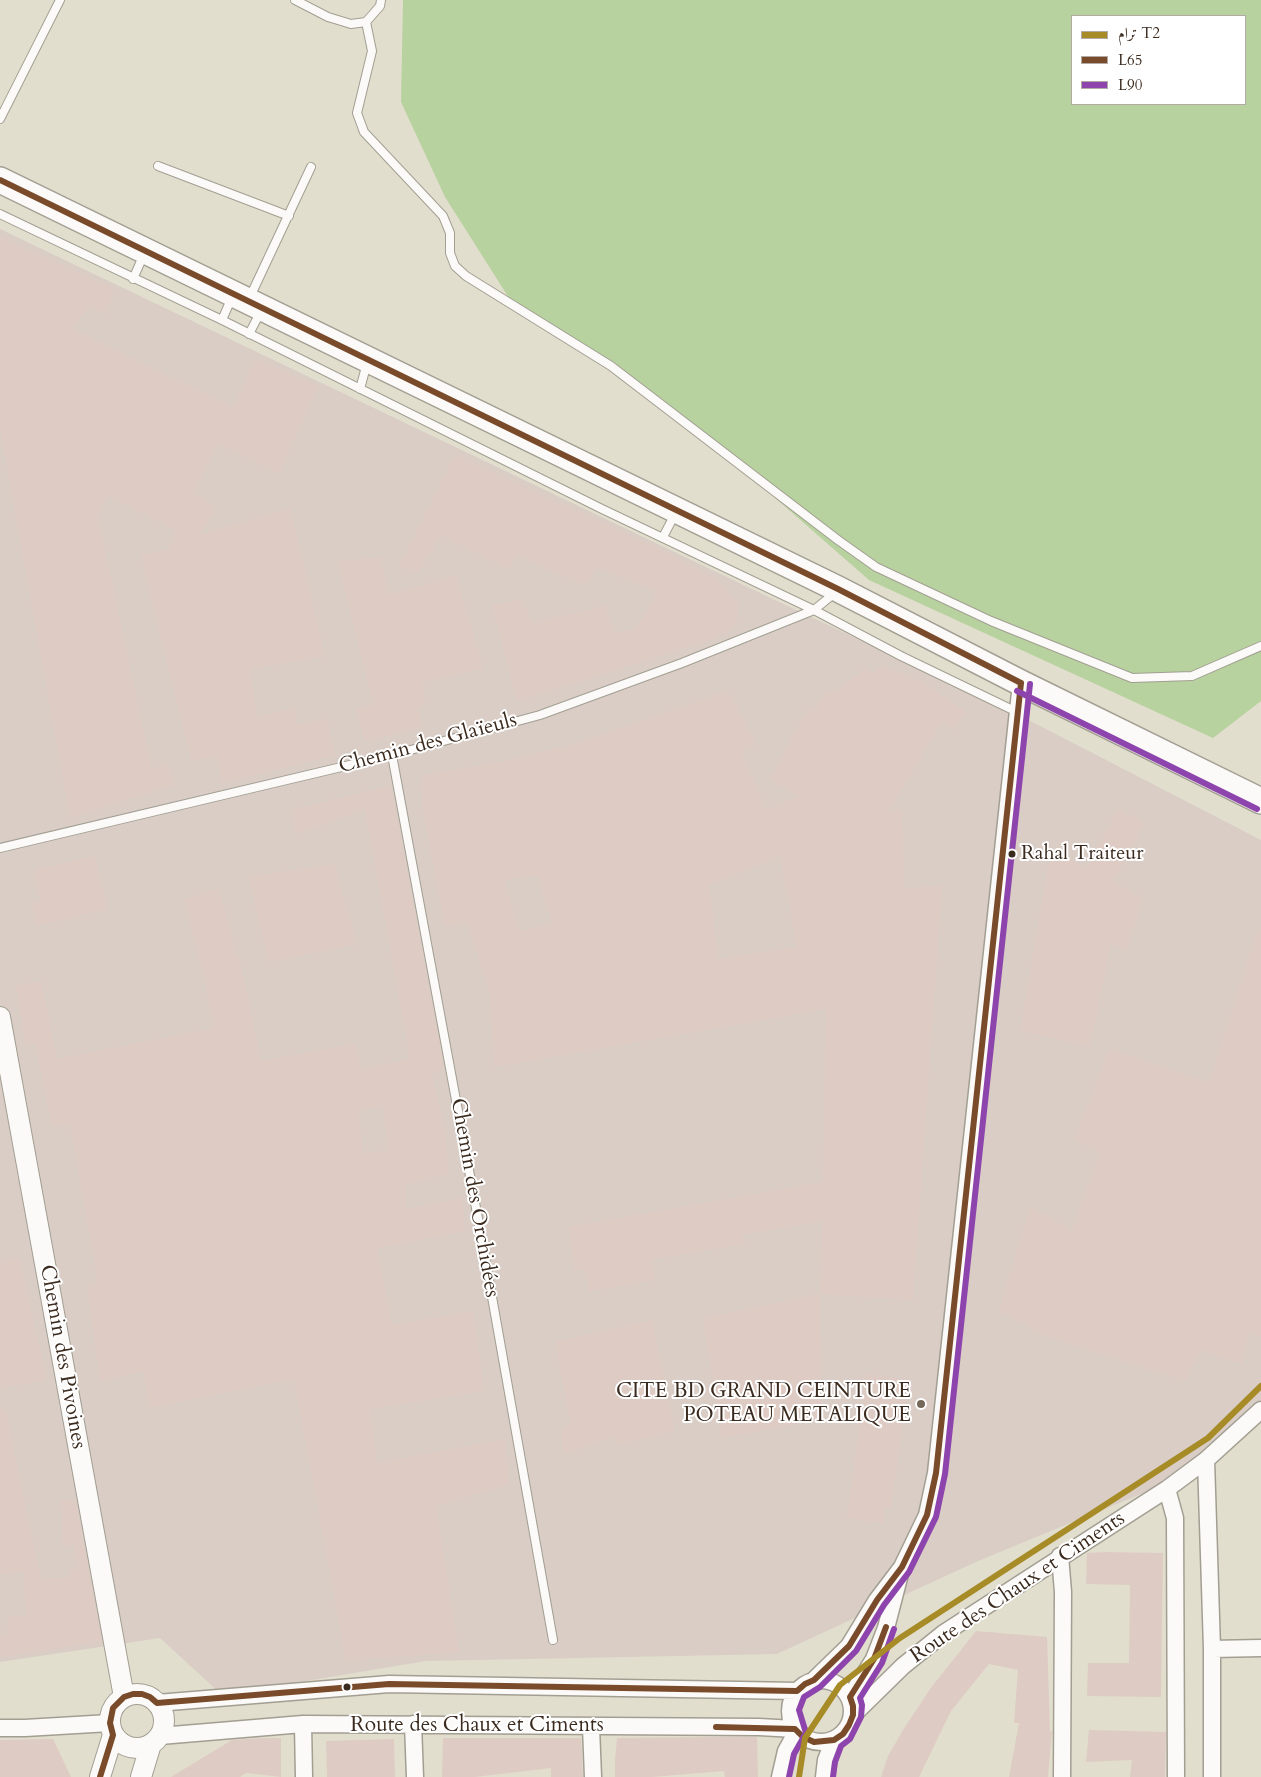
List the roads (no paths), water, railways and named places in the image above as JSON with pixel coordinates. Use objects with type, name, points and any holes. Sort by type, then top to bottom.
[{"type":"main road","points":[[0,180],[838,589],[1021,683],[1261,801]]},
{"type":"street","name":"Route des Chaux et Ciments","points":[[850,1696],[874,1659],[886,1628],[902,1567],[927,1515],[936,1473],[1021,683]]},
{"type":"street","name":"Chemin des Pivoines","points":[[0,1017],[124,1697]]},
{"type":"street","name":"Route des Chaux et Ciments","points":[[853,1715],[903,1666],[944,1633],[1166,1489],[1206,1460],[1261,1410]]},
{"type":"street","points":[[1206,1460],[1212,1648],[1212,1777]]},
{"type":"street","points":[[1166,1489],[1175,1518],[1176,1777]]},
{"type":"street","points":[[1060,1556],[1063,1592],[1062,1777]]},
{"type":"street","name":"Route des Chaux et Ciments","points":[[814,1680],[849,1646],[877,1600],[902,1567]]},
{"type":"street","points":[[1212,1648],[1261,1648]]},
{"type":"street","points":[[823,1679],[840,1685],[850,1696],[853,1715],[843,1734],[834,1740],[814,1742],[805,1738],[796,1730],[791,1719],[790,1710],[792,1700],[797,1691],[805,1684],[823,1679]]},
{"type":"street","name":"Route des Chaux et Ciments","points":[[156,1703],[389,1684],[797,1691]]},
{"type":"street","points":[[100,1777],[111,1729],[113,1708],[124,1697],[142,1694],[150,1697],[156,1703],[162,1710],[164,1718],[163,1727],[141,1777]]},
{"type":"street","name":"Route des Chaux et Ciments","points":[[156,1740],[304,1724],[759,1727],[796,1730]]},
{"type":"street","points":[[304,1724],[304,1777]]},
{"type":"street","points":[[413,1724],[415,1777]]},
{"type":"street","points":[[591,1727],[593,1777]]},
{"type":"street","points":[[0,1728],[111,1729]]},
{"type":"street","points":[[111,1729],[119,1742],[126,1747],[144,1748],[156,1740]]},
{"type":"street","points":[[780,1777],[786,1751],[796,1730]]},
{"type":"street","points":[[824,1777],[826,1760],[834,1740]]},
{"type":"lane","points":[[0,119],[60,0]]},
{"type":"lane","points":[[295,0],[328,17],[351,24],[366,22],[380,6],[381,0]]},
{"type":"lane","points":[[366,22],[372,51],[357,113],[364,132],[443,216],[450,233],[450,253],[455,266],[466,276],[611,366],[876,567],[991,621],[1132,678],[1192,676],[1261,646]]},
{"type":"lane","points":[[158,166],[289,216]]},
{"type":"lane","points":[[222,320],[248,300],[311,167]]},
{"type":"lane","points":[[0,214],[222,320],[602,509],[814,610],[901,656],[1018,712]]},
{"type":"lane","points":[[133,278],[146,250]]},
{"type":"lane","points":[[248,300],[249,334]]},
{"type":"lane","points":[[360,389],[368,359]]},
{"type":"lane","points":[[663,537],[677,510]]},
{"type":"lane","name":"Chemin des Glaïeuls","points":[[0,848],[392,755],[540,715],[682,663],[814,610],[838,589]]},
{"type":"lane","name":"Chemin des Orchidées","points":[[392,755],[481,1235],[553,1640]]},
{"type":"tram line","name":"T2","points":[[799,1777],[805,1738],[840,1685],[900,1638],[1208,1438],[1261,1386]]},
{"type":"place","name":"Rahal Traiteur","points":[[1012,854]]},
{"type":"place","name":"CITE BD GRAND CEINTURE POTEAU METALIQUE","points":[[921,1404]]}]
